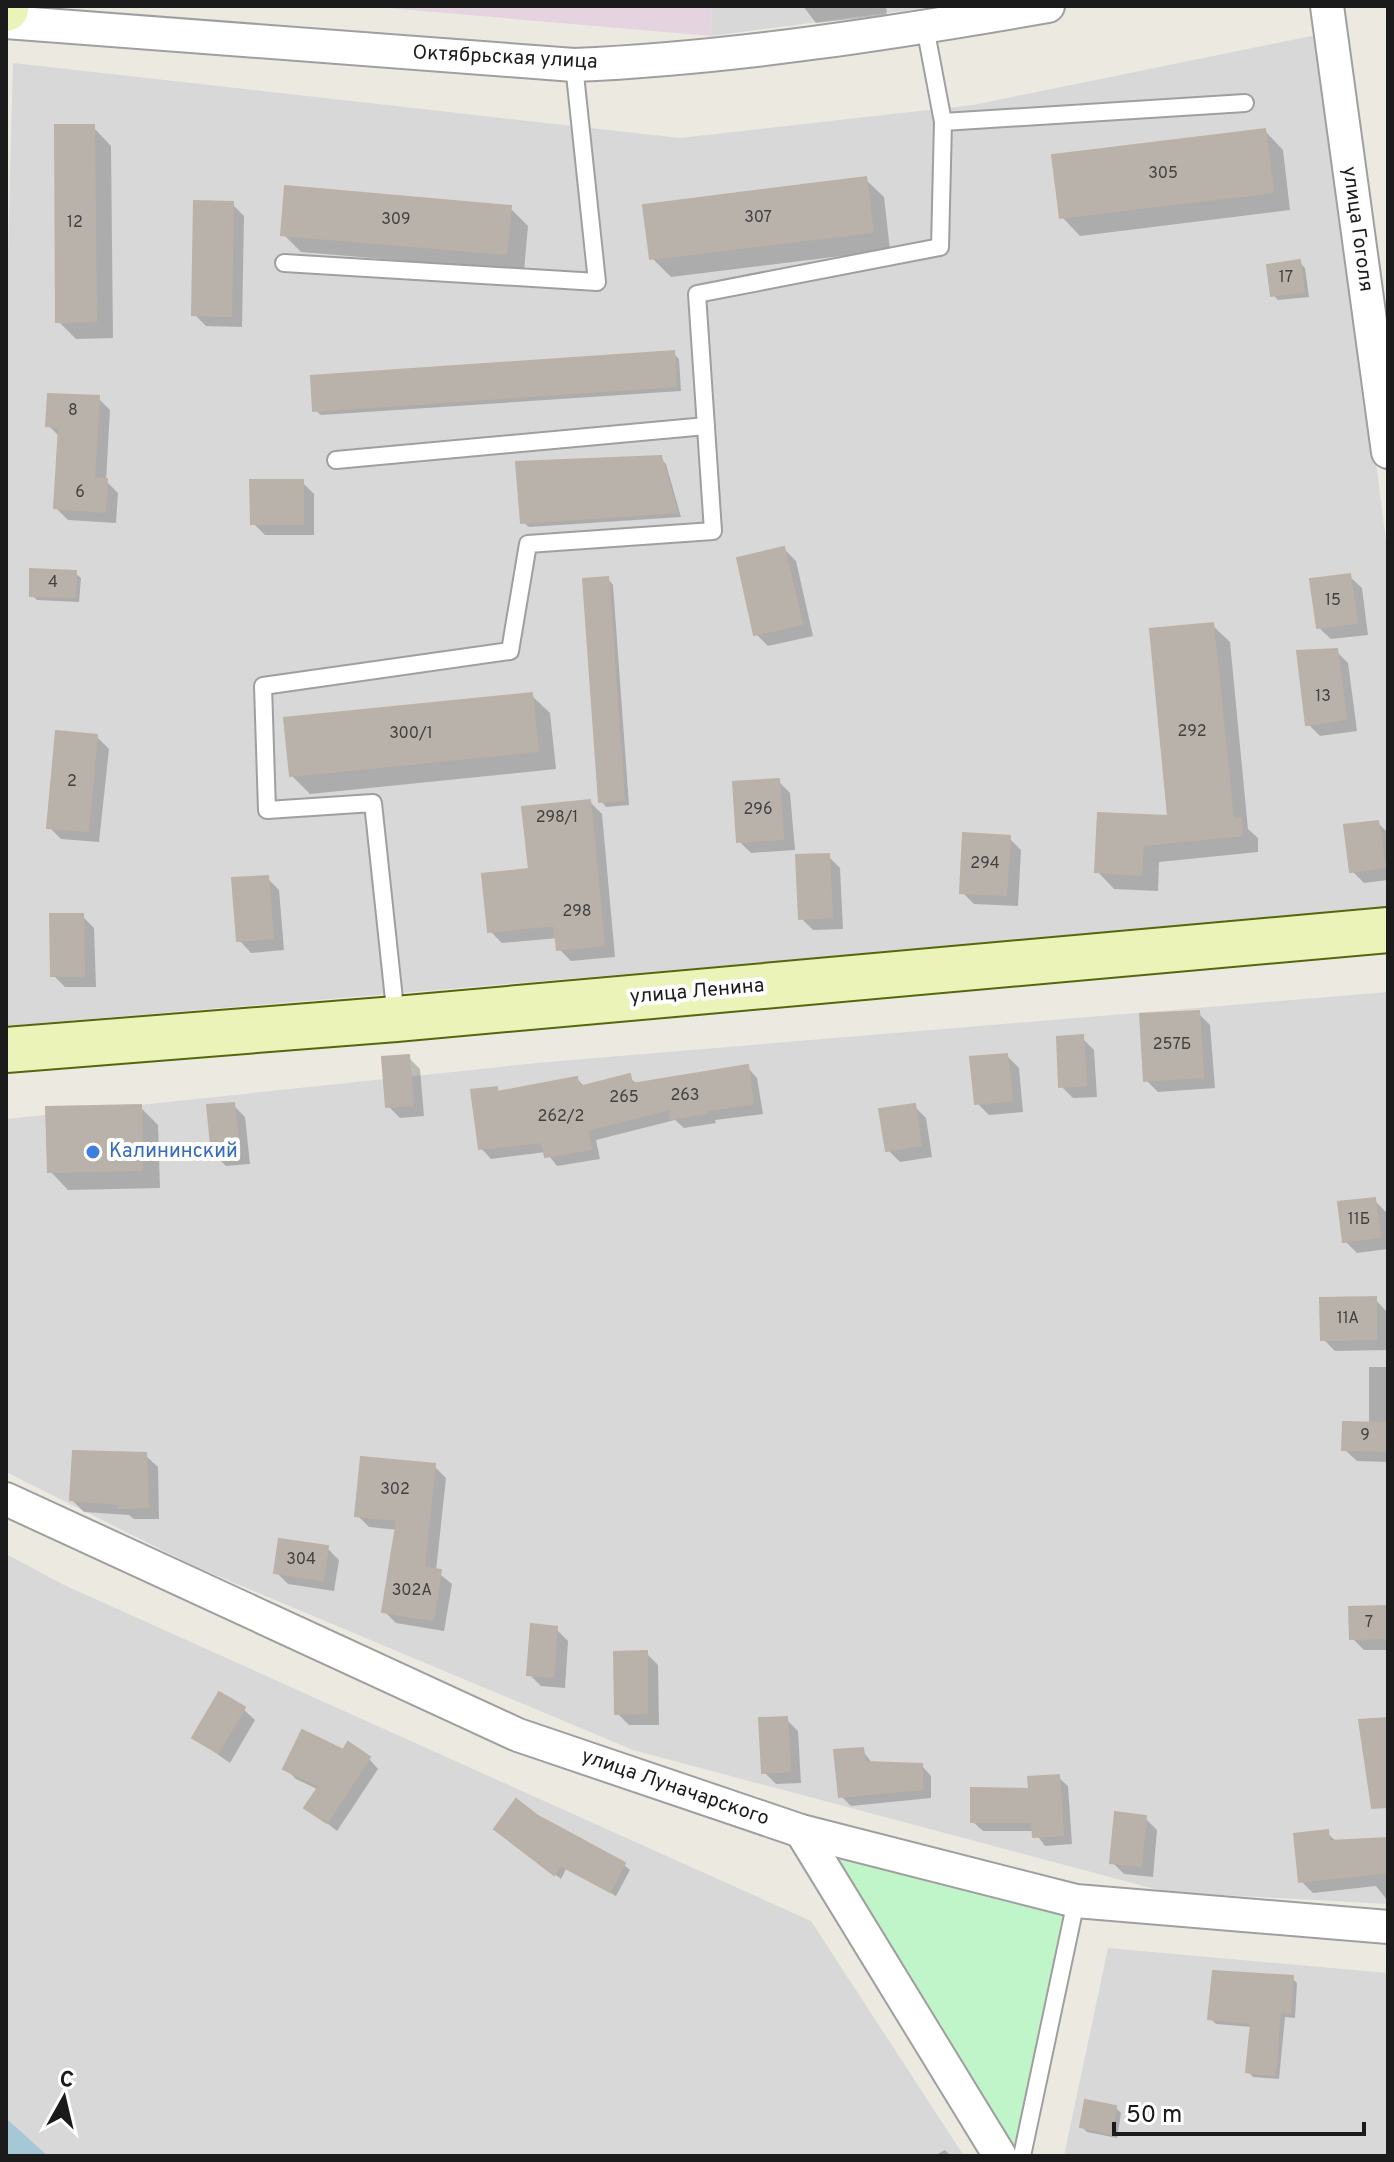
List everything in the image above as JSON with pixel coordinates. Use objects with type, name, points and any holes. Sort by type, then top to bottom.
[{"type":"street","name":"Октябрьская улица","points":[[6,22],[574,65],[663,61],[925,27],[1048,6]]},
{"type":"street","name":"улица Гоголя","points":[[1327,6],[1388,452]]},
{"type":"street","name":"улица Ленина","points":[[6,1050],[396,1019],[1388,930]]},
{"type":"street","name":"улица Луначарского","points":[[6,1499],[518,1735],[801,1831],[1076,1901],[1388,1927]]},
{"type":"street","points":[[801,1831],[1000,2156]]},
{"type":"lane","points":[[396,1019],[373,803],[267,810],[263,686],[510,651],[528,544],[713,531],[697,294],[940,247],[943,122],[925,27]]},
{"type":"lane","points":[[284,263],[597,282],[574,65]]},
{"type":"lane","points":[[943,122],[1245,103]]},
{"type":"lane","points":[[336,460],[706,426]]},
{"type":"lane","points":[[1022,2156],[1076,1901]]},
{"type":"shaded area","points":[[364,6],[712,6],[711,36]]},
{"type":"shaded area","points":[[712,6],[941,6],[711,36]]},
{"type":"shaded area","points":[[1321,34],[1388,556],[1388,910],[6,1026],[6,328],[13,63],[680,138],[973,105]]},
{"type":"shaded area","points":[[1388,992],[1388,1904],[1166,1892],[633,1750],[194,1566],[6,1472],[6,1119],[547,1062]]},
{"type":"shaded area","points":[[6,1554],[64,1585],[811,1921],[964,2156],[48,2156],[6,2120]]},
{"type":"shaded area","points":[[1108,1948],[1388,1973],[1388,2156],[1064,2156]]},
{"type":"green space","points":[[801,1831],[1076,1901],[1022,2156],[1000,2156]]},
{"type":"water","points":[[6,2120],[9,2121],[48,2156],[6,2156]]},
{"type":"building","points":[[55,125],[94,125],[96,321],[56,322]]},
{"type":"building","points":[[1265,129],[1273,192],[1060,218],[1052,155]]},
{"type":"building","points":[[866,177],[873,232],[650,259],[643,205]]},
{"type":"building","points":[[285,186],[511,206],[506,254],[281,235]]},
{"type":"building","points":[[194,201],[233,202],[231,316],[192,315]]},
{"type":"building","points":[[1300,260],[1304,292],[1271,296],[1267,265]]},
{"type":"building","points":[[674,351],[676,386],[313,411],[311,376]]},
{"type":"building","points":[[48,394],[99,396],[94,478],[107,479],[105,512],[54,508],[59,427],[46,426]]},
{"type":"building","points":[[661,456],[677,512],[521,523],[516,462]]},
{"type":"building","points":[[250,480],[303,480],[303,524],[251,524]]},
{"type":"building","points":[[784,547],[802,624],[754,635],[737,558]]},
{"type":"building","points":[[30,569],[76,571],[75,597],[30,596]]},
{"type":"building","points":[[1350,574],[1357,623],[1317,628],[1310,579]]},
{"type":"building","points":[[608,577],[624,800],[599,802],[583,579]]},
{"type":"building","points":[[1213,623],[1233,819],[1241,819],[1242,835],[1143,845],[1141,875],[1095,872],[1098,813],[1168,816],[1150,629]]},
{"type":"building","points":[[1337,649],[1346,719],[1306,725],[1297,651]]},
{"type":"building","points":[[532,693],[538,751],[290,776],[284,718]]},
{"type":"building","points":[[56,731],[97,735],[88,831],[47,828]]},
{"type":"building","points":[[779,779],[783,839],[737,842],[733,782]]},
{"type":"building","points":[[590,800],[604,945],[557,950],[554,925],[488,932],[482,874],[529,869],[522,807]]},
{"type":"building","points":[[1378,821],[1385,867],[1350,872],[1344,825]]},
{"type":"building","points":[[963,833],[1010,836],[1006,895],[960,893]]},
{"type":"building","points":[[829,854],[832,917],[799,919],[796,855]]},
{"type":"building","points":[[268,876],[273,938],[237,941],[232,878]]},
{"type":"building","points":[[50,914],[83,914],[84,976],[51,976]]},
{"type":"building","points":[[1199,1011],[1203,1077],[1144,1081],[1140,1014]]},
{"type":"building","points":[[1083,1035],[1086,1085],[1059,1087],[1057,1037]]},
{"type":"building","points":[[1007,1054],[1012,1100],[975,1104],[970,1057]]},
{"type":"building","points":[[409,1055],[413,1105],[386,1107],[382,1057]]},
{"type":"building","points":[[748,1065],[753,1104],[706,1110],[706,1113],[671,1119],[670,1109],[587,1130],[591,1149],[545,1157],[542,1142],[479,1149],[471,1090],[497,1087],[497,1092],[577,1077],[579,1087],[630,1074],[632,1084]]},
{"type":"building","points":[[234,1103],[239,1152],[212,1155],[207,1105]]},
{"type":"building","points":[[915,1104],[921,1145],[886,1151],[879,1109]]},
{"type":"building","points":[[141,1105],[142,1170],[48,1172],[46,1107]]},
{"type":"building","points":[[1375,1198],[1380,1237],[1343,1242],[1338,1202]]},
{"type":"building","points":[[1376,1297],[1376,1339],[1321,1340],[1320,1298]]},
{"type":"building","points":[[1343,1422],[1388,1423],[1388,1451],[1342,1450]]},
{"type":"building","points":[[73,1451],[146,1453],[148,1507],[119,1508],[119,1504],[70,1500]]},
{"type":"building","points":[[361,1457],[435,1464],[424,1567],[441,1570],[433,1620],[382,1612],[397,1520],[355,1516]]},
{"type":"building","points":[[279,1539],[328,1546],[323,1580],[274,1573]]},
{"type":"building","points":[[1388,1606],[1388,1638],[1350,1639],[1349,1607]]},
{"type":"building","points":[[531,1624],[557,1627],[553,1677],[527,1675]]},
{"type":"building","points":[[647,1651],[647,1713],[615,1714],[614,1652]]},
{"type":"building","points":[[219,1692],[245,1707],[218,1753],[192,1738]]},
{"type":"building","points":[[787,1717],[790,1771],[762,1773],[759,1718]]},
{"type":"building","points":[[1388,1718],[1388,1807],[1372,1808],[1359,1720]]},
{"type":"building","points":[[302,1730],[343,1750],[348,1742],[370,1757],[327,1823],[304,1808],[319,1786],[283,1769]]},
{"type":"building","points":[[863,1748],[865,1762],[922,1764],[922,1789],[839,1797],[834,1750]]},
{"type":"building","points":[[1059,1775],[1063,1835],[1033,1837],[1032,1822],[971,1822],[971,1788],[1029,1789],[1028,1777]]},
{"type":"building","points":[[516,1799],[538,1816],[625,1863],[610,1892],[560,1865],[554,1875],[494,1829]]},
{"type":"building","points":[[1115,1812],[1146,1816],[1141,1866],[1110,1863]]},
{"type":"building","points":[[1328,1830],[1329,1841],[1388,1838],[1388,1872],[1299,1882],[1294,1834]]},
{"type":"building","points":[[1213,1971],[1293,1976],[1290,2013],[1280,2012],[1275,2075],[1246,2072],[1251,2023],[1208,2019]]},
{"type":"building","points":[[1085,2100],[1116,2106],[1112,2134],[1080,2127]]},
{"type":"place","name":"Калининский","points":[[93,1152]]}]
